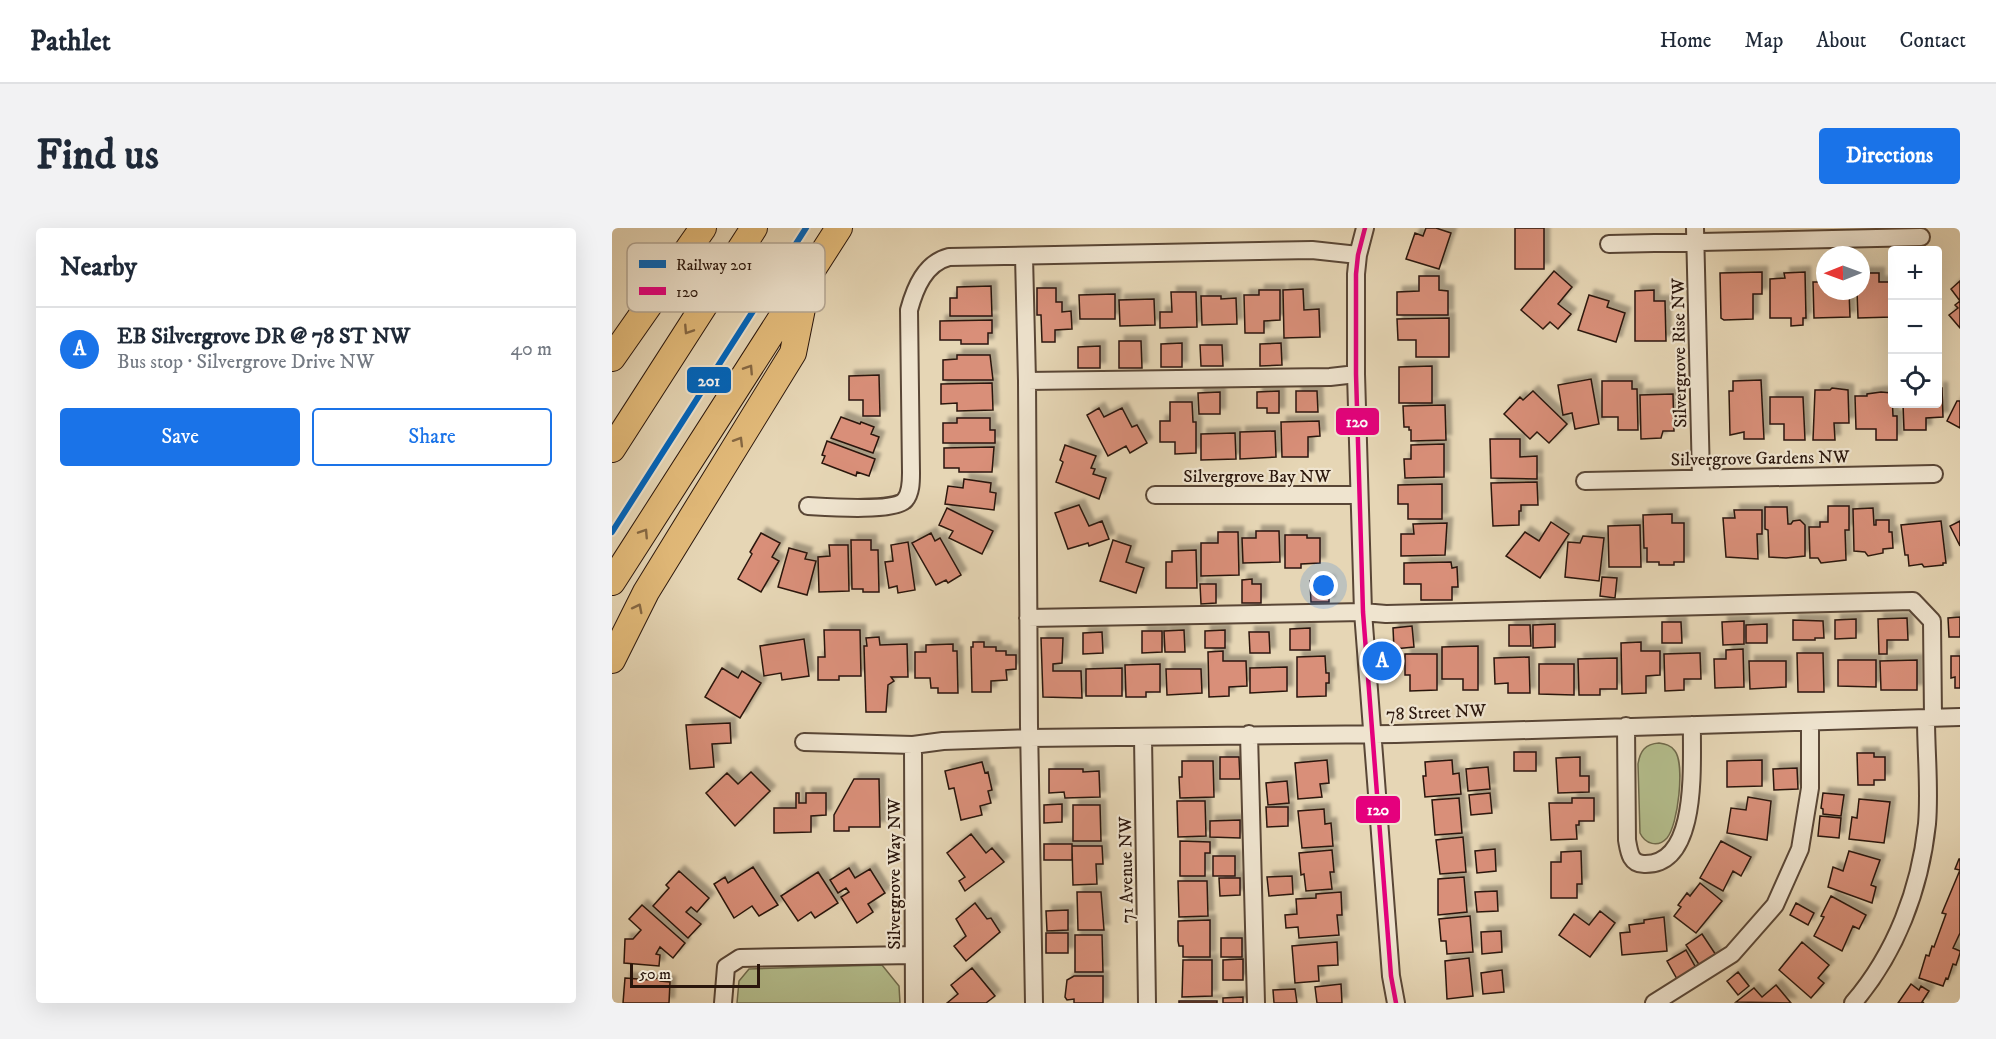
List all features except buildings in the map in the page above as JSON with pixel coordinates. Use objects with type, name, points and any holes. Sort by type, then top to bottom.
[{"type":"highway","points":[[692,243],[703,228]]},
{"type":"highway","points":[[744,243],[754,228]]},
{"type":"highway","points":[[825,249],[839,228]]},
{"type":"highway","points":[[612,358],[644,312]]},
{"type":"highway","points":[[612,449],[700,312]]},
{"type":"highway","points":[[612,582],[785,312]]},
{"type":"highway","points":[[612,660],[646,592],[792,353],[801,312]]},
{"type":"street","points":[[1365,228],[1356,274],[1356,374],[1363,612],[1391,976],[1396,1003]]},
{"type":"street","points":[[1609,244],[1695,234],[1921,237]]},
{"type":"street","name":"Silvergrove Rise NW","points":[[1695,234],[1701,478]]},
{"type":"street","points":[[808,506],[884,507],[899,505],[906,499],[910,488],[911,473],[909,310],[913,297],[928,269],[939,259],[1312,250],[1358,255]]},
{"type":"street","points":[[1024,256],[1028,381],[1029,738],[1034,1003]]},
{"type":"street","points":[[1028,381],[1356,374]]},
{"type":"street","name":"Silvergrove Gardens NW","points":[[1586,481],[1934,474]]},
{"type":"street","name":"Silvergrove Bay NW","points":[[1155,495],[1359,495]]},
{"type":"street","points":[[1028,618],[1363,612],[1386,614],[1913,601],[1932,621],[1927,822],[1920,869],[1904,920],[1886,957],[1853,1003]]},
{"type":"street","name":"78 Street NW","points":[[804,742],[913,745],[943,741],[1029,738],[1371,734],[1960,717]]},
{"type":"street","points":[[1654,1003],[1732,954],[1775,905],[1800,849],[1810,788],[1810,722]]},
{"type":"street","points":[[1626,726],[1627,840],[1629,853],[1635,862],[1641,864],[1658,863],[1667,857],[1686,825],[1690,807],[1692,725]]},
{"type":"street","points":[[1249,734],[1256,1003]]},
{"type":"street","name":"71 Avenue NW","points":[[1143,737],[1147,1003]]},
{"type":"street","name":"Silvergrove Way NW","points":[[913,745],[914,1003]]},
{"type":"street","points":[[723,1003],[726,968],[740,958],[913,956]]},
{"type":"green space","points":[[1659,743],[1670,746],[1675,751],[1680,769],[1680,781],[1677,808],[1671,831],[1667,838],[1656,844],[1645,840],[1640,833],[1638,764],[1644,749]]},
{"type":"green space","points":[[882,965],[899,986],[900,1003],[737,1003],[739,981],[749,969]]},
{"type":"rail line","name":"201","points":[[796,243],[806,228]]},
{"type":"rail line","name":"201","points":[[612,532],[752,312]]},
{"type":"transit line","name":"120","points":[[1365,228],[1356,274],[1356,374],[1363,612],[1391,976],[1396,1003]]},
{"type":"place","name":"EB Silvergrove DR @ 78 ST NW","points":[[1382,661]]}]
